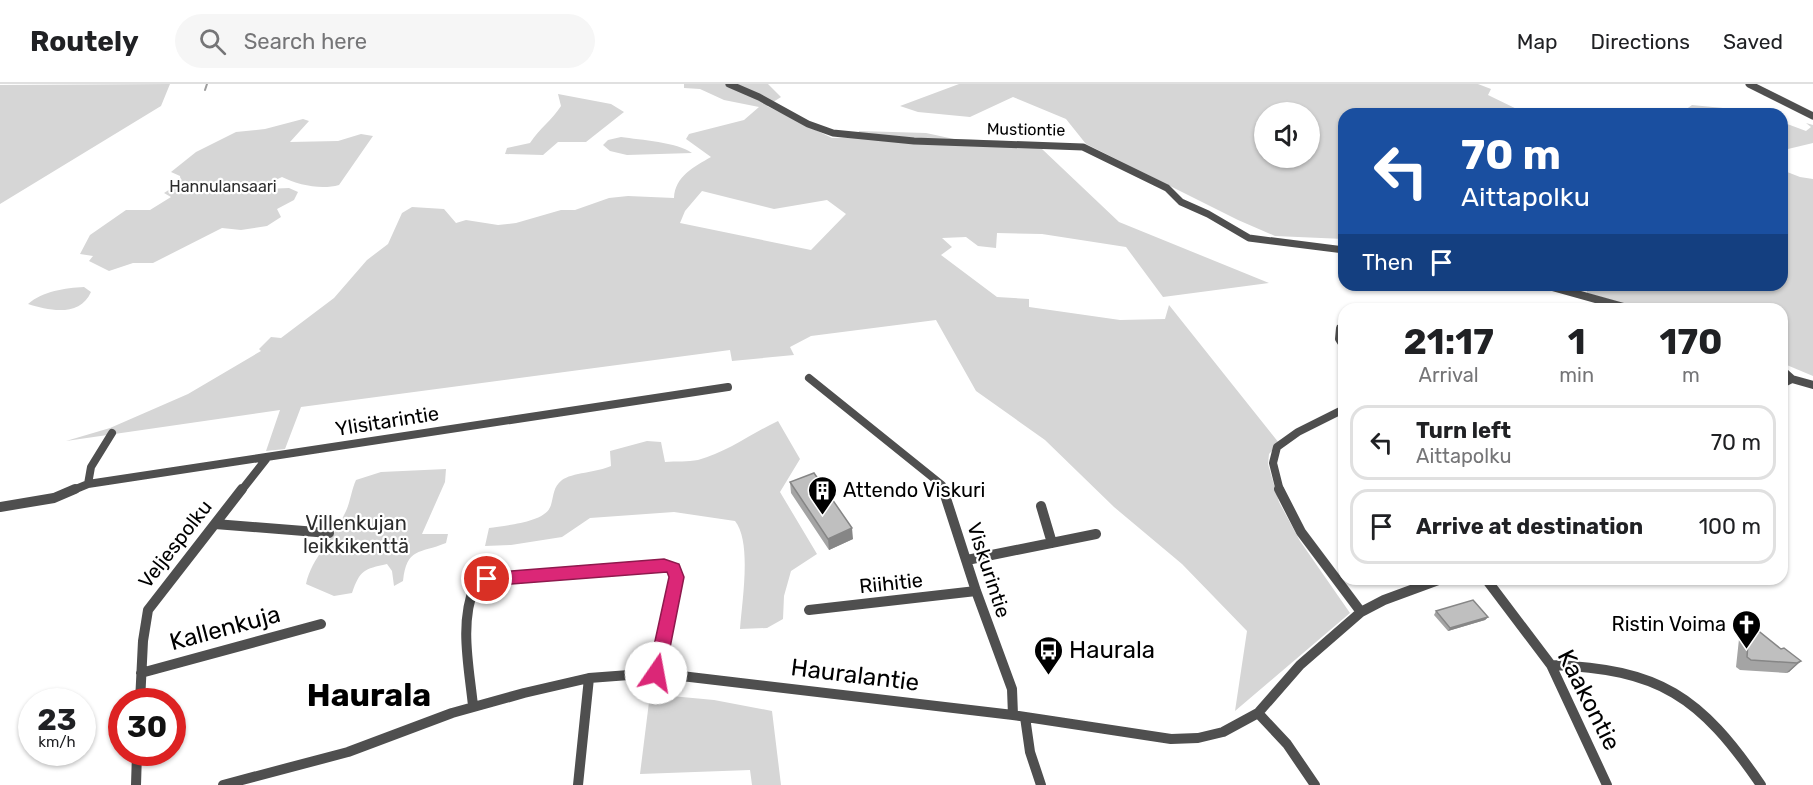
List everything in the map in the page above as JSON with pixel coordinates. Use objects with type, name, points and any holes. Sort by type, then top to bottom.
[{"type":"street","name":"Mustiontie","points":[[729,84],[759,97],[808,124],[833,132],[915,141],[1083,147],[1167,188],[1181,202],[1208,214],[1249,238],[1338,249]]},
{"type":"street","points":[[1749,84],[1813,116]]},
{"type":"street","points":[[1567,291],[1610,303]]},
{"type":"street","points":[[1788,375],[1792,379],[1813,385]]},
{"type":"street","name":"Viskurintie","points":[[809,378],[942,485],[1012,692],[1034,772],[1041,785]]},
{"type":"street","points":[[1788,381],[1792,379]]},
{"type":"street","name":"Ylisitarintie","points":[[0,507],[54,498],[88,484],[728,387]]},
{"type":"street","points":[[1338,412],[1287,437],[1273,455],[1272,466],[1284,503],[1294,522],[1338,583]]},
{"type":"street","points":[[88,484],[91,467],[112,433]]},
{"type":"street","name":"Veljespolku","points":[[140,688],[148,610],[267,458]]},
{"type":"street","points":[[1041,506],[1052,543]]},
{"type":"street","points":[[215,524],[329,533]]},
{"type":"street","points":[[967,561],[1096,534]]},
{"type":"street","points":[[473,706],[468,649],[470,599],[475,585],[487,579],[664,565],[674,568],[676,577],[656,673]]},
{"type":"street","points":[[1340,585],[1361,612]]},
{"type":"street","name":"Hauralantie","points":[[223,785],[348,752],[473,706],[589,678],[656,673],[1019,716],[1131,734],[1180,739],[1198,738],[1223,732],[1258,713],[1300,665],[1361,612],[1384,600],[1425,585]]},
{"type":"street","name":"Kaakontie","points":[[1491,585],[1551,665],[1607,785]]},
{"type":"street","name":"Riihitie","points":[[809,610],[976,591]]},
{"type":"street","name":"Kallenkuja","points":[[141,673],[321,624]]},
{"type":"street","points":[[1551,665],[1613,670],[1652,682],[1688,700],[1746,762],[1761,785]]},
{"type":"street","points":[[578,785],[589,678]]},
{"type":"street","points":[[1258,713],[1287,744],[1315,785]]},
{"type":"street","points":[[136,785],[137,766]]},
{"type":"green space","points":[[170,84],[161,106],[0,204],[0,85]]},
{"type":"green space","points":[[684,84],[768,84],[781,97],[767,106],[832,138],[858,137],[859,131],[926,133],[954,139],[1009,141],[1042,149],[1119,222],[1269,283],[1163,297],[1126,247],[1042,234],[997,233],[996,248],[978,246],[966,237],[942,238],[952,247],[941,255],[997,297],[1029,299],[1029,307],[1120,320],[1165,319],[1169,305],[1279,443],[1269,454],[1268,464],[1279,502],[1300,541],[1350,613],[1235,711],[1247,631],[1182,564],[1114,507],[1045,440],[976,391],[936,320],[811,336],[790,347],[794,355],[732,361],[730,350],[301,407],[285,449],[266,451],[280,410],[66,441],[110,428],[188,394],[261,351],[259,349],[271,337],[281,338],[334,298],[367,260],[388,244],[402,213],[412,207],[444,209],[456,223],[466,220],[498,225],[516,223],[561,210],[575,210],[609,198],[628,196],[674,198],[675,190],[686,173],[711,157],[686,139],[689,134],[744,120],[759,107],[724,100],[700,89],[684,88]],"holes":[[[702,191],[774,209],[827,200],[846,214],[811,250],[680,223],[685,211]]]},
{"type":"green space","points":[[959,84],[1478,84],[1491,89],[1488,95],[1515,108],[1338,108],[1338,239],[1275,236],[1238,220],[1086,144],[1066,119],[1013,97],[970,117],[918,112],[900,106]]},
{"type":"green space","points":[[558,94],[611,104],[624,112],[586,142],[558,142],[543,155],[505,154],[507,148],[530,143],[554,116],[561,106]]},
{"type":"green space","points":[[1692,105],[1723,108],[1688,108]]},
{"type":"green space","name":"Hannulansaari","points":[[303,119],[309,121],[290,142],[338,141],[361,134],[373,136],[339,185],[310,186],[282,177],[267,184],[266,189],[289,188],[298,192],[294,200],[277,209],[281,217],[267,226],[241,230],[222,228],[153,263],[133,263],[109,271],[89,261],[93,256],[80,254],[90,235],[126,210],[150,210],[171,197],[164,193],[181,182],[180,176],[171,172],[196,152],[236,132],[265,129]]},
{"type":"green space","points":[[1806,123],[1813,125],[1813,143],[1788,149],[1788,124],[1806,131],[1811,127]]},
{"type":"green space","points":[[621,137],[677,146],[692,153],[627,155],[610,151],[603,145],[608,140]]},
{"type":"green space","points":[[1788,172],[1813,179],[1813,376],[1788,366],[1788,303],[1622,303],[1587,293],[1587,291],[1788,291]]},
{"type":"green space","points":[[84,287],[91,292],[86,300],[72,309],[46,309],[28,304],[47,293]]},
{"type":"green space","points":[[778,421],[800,459],[780,492],[817,554],[791,571],[784,596],[783,619],[767,628],[740,629],[745,557],[740,531],[735,521],[674,512],[590,518],[562,537],[511,545],[485,546],[489,528],[524,522],[548,511],[555,488],[562,480],[611,466],[610,451],[647,441],[661,442],[665,462],[698,460],[729,448]]},
{"type":"green space","name":"Villenkujan leikkikenttä","points":[[446,469],[445,482],[422,534],[448,534],[446,543],[416,553],[411,557],[403,581],[394,586],[392,571],[387,564],[364,572],[352,593],[334,596],[306,584],[313,565],[346,511],[356,480],[381,472]]},
{"type":"green space","points":[[650,694],[714,700],[772,711],[781,785],[752,785],[750,770],[640,774]]},
{"type":"building","name":"Attendo Viskuri","points":[[814,473],[852,528],[828,539],[790,482]]},
{"type":"building","points":[[1473,600],[1488,617],[1450,628],[1436,611]]},
{"type":"building","points":[[1749,628],[1756,629],[1781,649],[1784,648],[1801,661],[1797,663],[1751,660],[1747,657]]},
{"type":"waterway","points":[[205,90],[207,84]]},
{"type":"place","name":"Attendo Viskuri","points":[[822,516]]},
{"type":"place","name":"Ristin Voima","points":[[1747,650]]},
{"type":"place","name":"Haurala","points":[[1048,676]]},
{"type":"district","name":"Haurala","points":[[369,695]]},
{"type":"route","points":[[487,579],[664,565],[674,568],[676,577],[656,673]]}]
